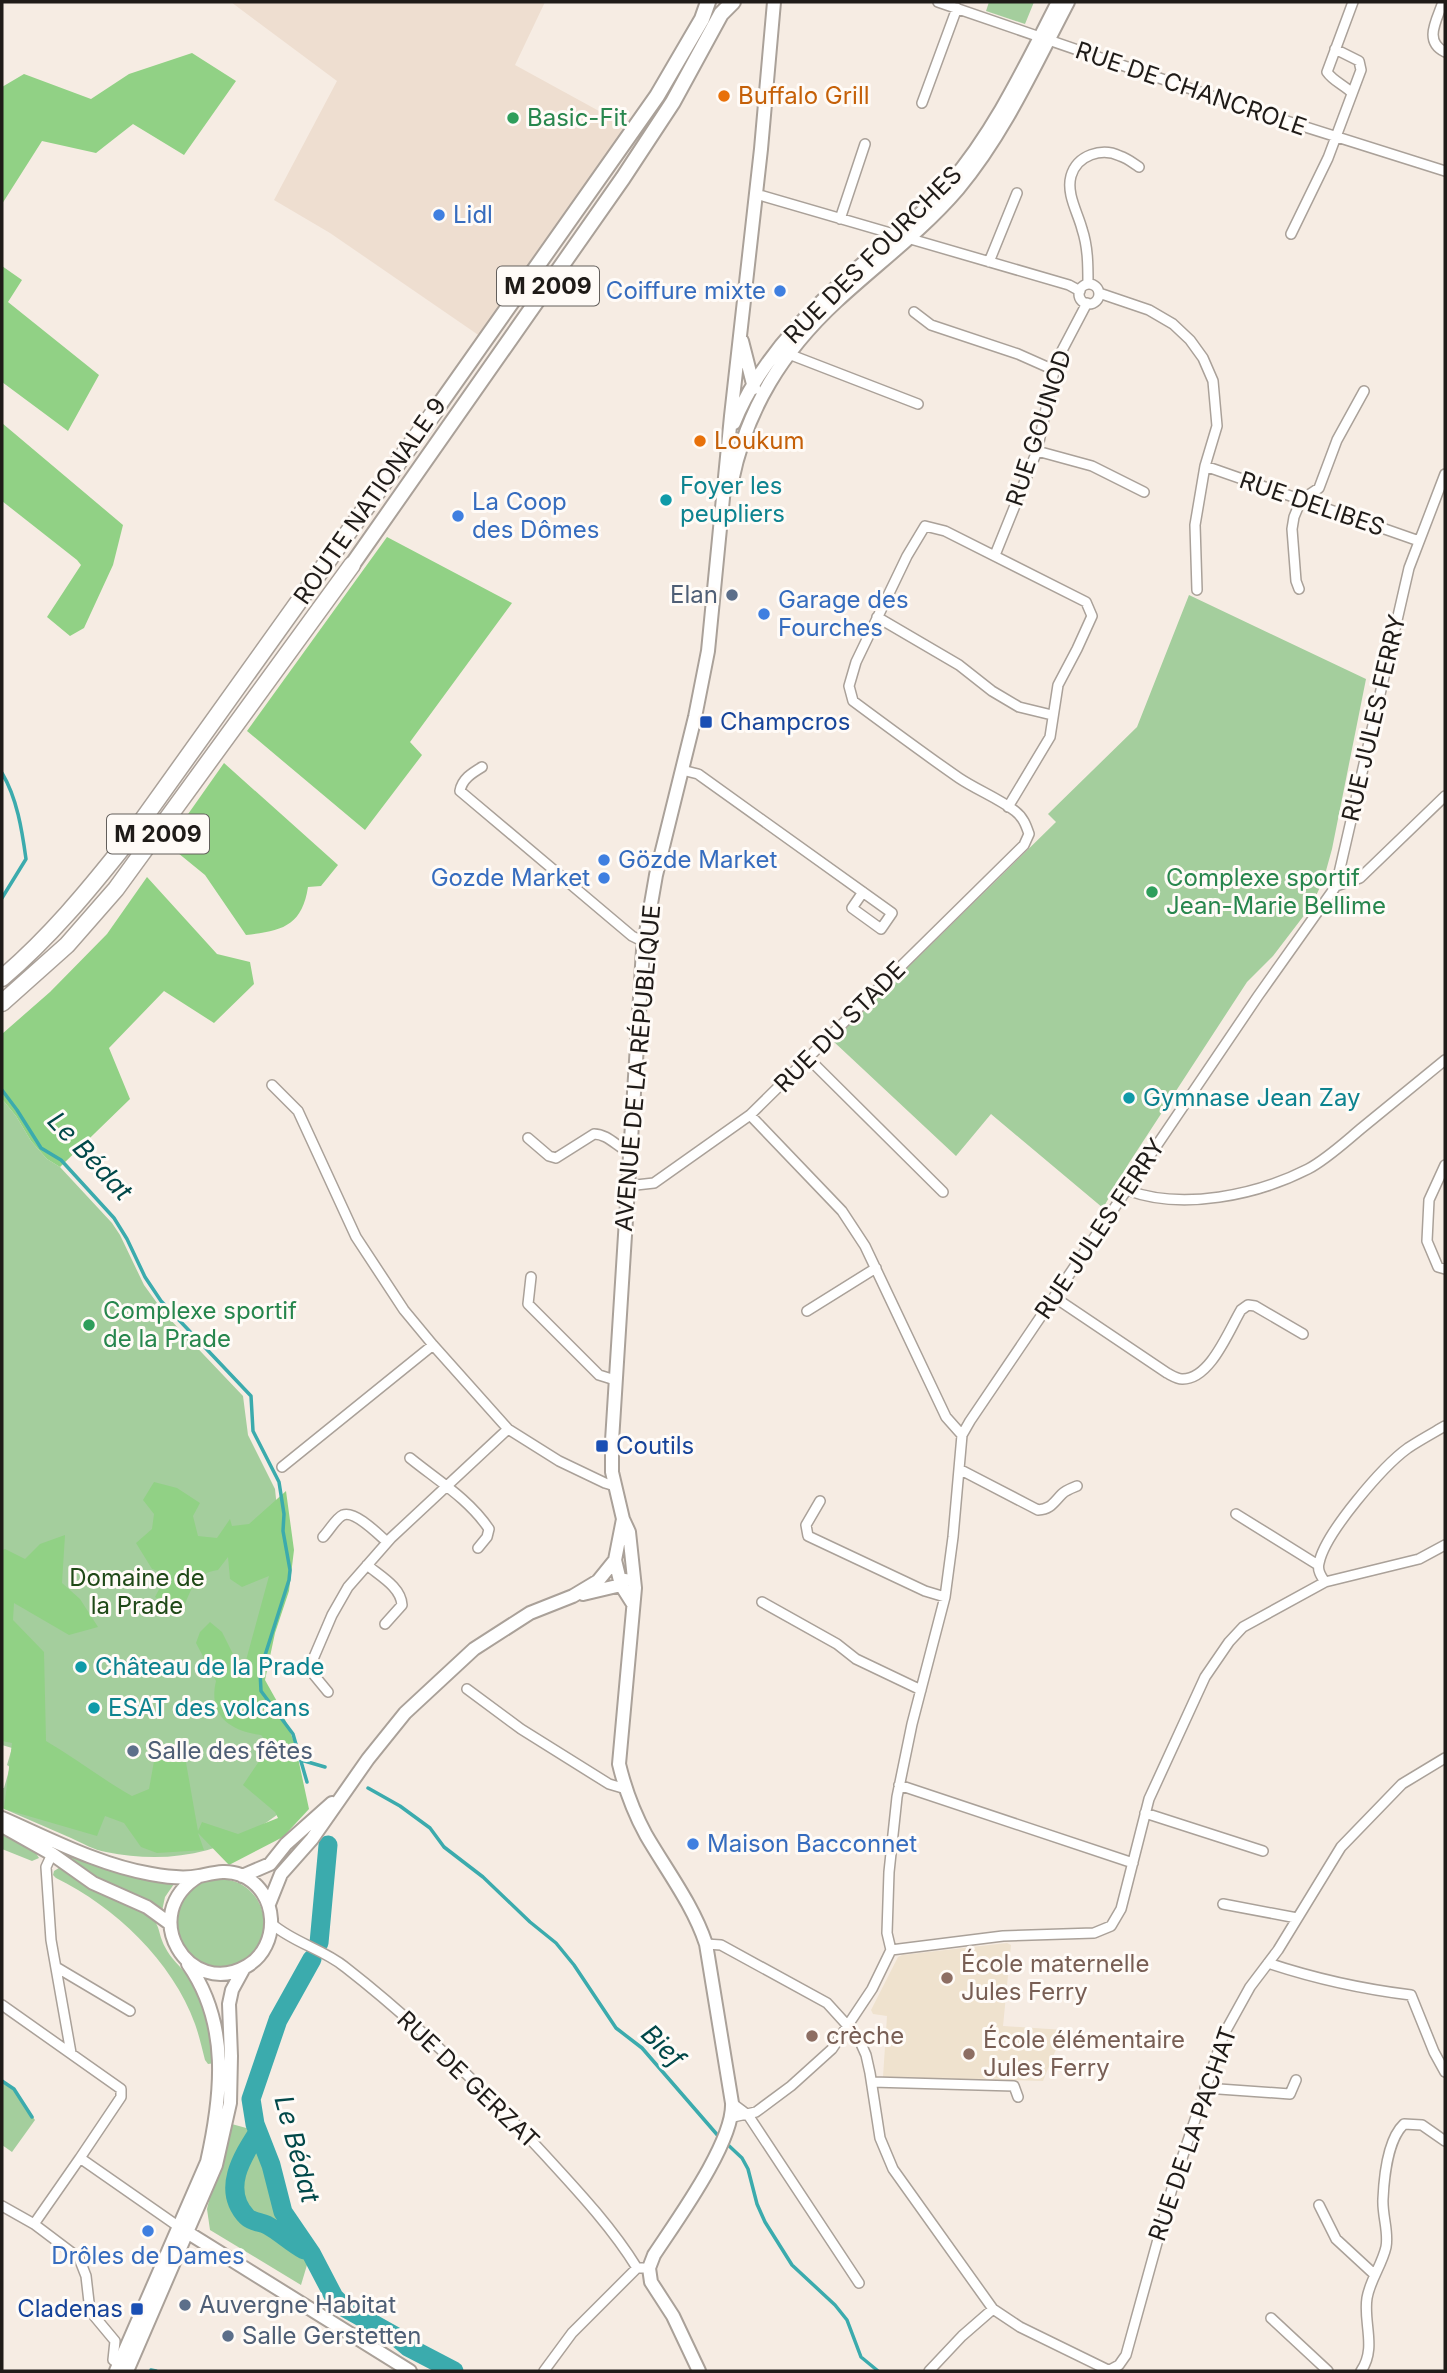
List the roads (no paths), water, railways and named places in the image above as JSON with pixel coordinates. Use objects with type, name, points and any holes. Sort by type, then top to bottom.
[{"type":"highway","name":"ROUTE NATIONALE 9","points":[[2,978],[29,955],[80,902],[126,843],[435,411]]},
{"type":"highway","name":"M 2009","points":[[2,1003],[58,954],[96,913],[160,831],[352,565]]},
{"type":"main road","name":"ROUTE NATIONALE 9","points":[[435,411],[657,96],[702,19],[708,2]]},
{"type":"main road","name":"M 2009","points":[[352,565],[623,178],[691,72],[722,14],[733,2]]},
{"type":"street","points":[[759,401],[740,332],[771,54],[774,2]]},
{"type":"street","name":"RUE DE CHANCROLE","points":[[938,2],[1445,171]]},
{"type":"street","points":[[1044,39],[1058,2]]},
{"type":"street","points":[[1044,39],[1068,2]]},
{"type":"street","points":[[1352,93],[1327,72],[1353,2]]},
{"type":"street","points":[[1443,2],[1432,36],[1435,45],[1445,52]]},
{"type":"street","points":[[922,103],[957,8]]},
{"type":"street","name":"RUE DES FOURCHES","points":[[729,436],[753,386],[783,352],[902,237],[959,188],[990,145],[1044,39]]},
{"type":"street","points":[[1292,234],[1337,137],[1361,70],[1359,61],[1335,50]]},
{"type":"street","points":[[840,219],[865,144]]},
{"type":"street","points":[[1088,284],[1087,252],[1072,200],[1071,176],[1082,159],[1098,152],[1118,155],[1139,167]]},
{"type":"street","points":[[989,262],[1017,193]]},
{"type":"street","points":[[756,194],[1069,285],[1080,291],[1082,300],[1087,303],[1096,301],[1099,293]]},
{"type":"street","points":[[1080,291],[1088,284],[1095,285],[1099,293],[1149,310],[1173,324],[1190,340],[1203,358],[1213,381],[1217,426],[1205,466],[1195,525],[1197,590]]},
{"type":"street","name":"RUE GOUNOD","points":[[995,555],[1037,451],[1056,362],[1087,303]]},
{"type":"street","points":[[914,312],[932,325],[1006,349],[1054,370]]},
{"type":"street","name":"AVENUE DE LA RÉPUBLIQUE","points":[[643,2268],[654,2255],[720,2149],[733,2117],[726,2058],[706,1944],[700,1927],[645,1832],[626,1789],[619,1764],[635,1609],[633,1554],[612,1472],[612,1441],[644,942],[656,875],[706,662],[740,332]]},
{"type":"street","points":[[783,352],[918,404]]},
{"type":"street","name":"RUE DES FOURCHES","points":[[759,401],[783,352]]},
{"type":"street","points":[[1299,589],[1292,529],[1301,500],[1319,488],[1337,440],[1364,391]]},
{"type":"street","name":"AVENUE DE LA RÉPUBLIQUE","points":[[720,538],[743,435],[759,401]]},
{"type":"street","points":[[1037,451],[1092,466],[1144,492]]},
{"type":"street","name":"RUE DELIBES","points":[[1205,466],[1419,541]]},
{"type":"street","name":"RUE JULES FERRY","points":[[891,1950],[887,1933],[889,1872],[899,1785],[944,1597],[953,1538],[962,1435],[1258,996],[1336,886],[1409,568],[1445,474]]},
{"type":"street","points":[[925,526],[945,531],[1086,602],[1092,616],[1058,685],[1049,737],[1008,807],[959,778],[853,701],[849,686],[856,662],[877,617],[925,526]]},
{"type":"street","points":[[877,617],[959,665],[992,691],[1019,707],[1052,715]]},
{"type":"street","points":[[482,767],[471,774],[460,791],[632,936],[644,942]]},
{"type":"street","points":[[682,769],[698,774],[863,892],[892,913],[881,929],[852,908],[863,892]]},
{"type":"street","points":[[1336,886],[1360,878],[1445,796]]},
{"type":"street","name":"RUE DU STADE","points":[[627,1186],[654,1184],[750,1115],[1024,845],[1029,834],[1024,820],[1008,807]]},
{"type":"street","points":[[808,1058],[943,1192]]},
{"type":"street","points":[[1128,1190],[1153,1198],[1183,1200],[1223,1197],[1262,1187],[1309,1169],[1350,1139],[1445,1060]]},
{"type":"street","points":[[272,1084],[298,1111],[356,1237],[404,1310],[433,1345],[508,1429],[559,1461],[615,1486]]},
{"type":"street","points":[[750,1115],[842,1211],[876,1268],[946,1417],[962,1435]]},
{"type":"street","points":[[528,1138],[555,1158],[594,1134],[605,1136],[629,1152]]},
{"type":"street","points":[[1445,1165],[1429,1200],[1427,1241],[1438,1267],[1445,1269]]},
{"type":"street","points":[[807,1311],[876,1268]]},
{"type":"street","points":[[531,1277],[528,1304],[599,1374],[615,1380]]},
{"type":"street","points":[[1054,1297],[1136,1353],[1180,1379],[1193,1377],[1208,1366],[1241,1310],[1248,1305],[1255,1306],[1303,1334]]},
{"type":"street","points":[[282,1467],[433,1345]]},
{"type":"street","points":[[1325,1582],[1318,1565],[1337,1527],[1370,1485],[1406,1449],[1445,1426]]},
{"type":"street","points":[[328,1692],[314,1675],[312,1664],[332,1615],[348,1587],[387,1542],[508,1429]]},
{"type":"street","points":[[410,1458],[469,1505],[489,1529],[487,1538],[478,1548]]},
{"type":"street","points":[[959,1469],[1038,1510],[1047,1509],[1056,1503],[1063,1492],[1077,1486]]},
{"type":"street","points":[[820,1501],[806,1525],[808,1536],[925,1591],[944,1597]]},
{"type":"street","points":[[323,1537],[343,1515],[348,1514],[359,1518],[387,1542]]},
{"type":"street","points":[[1236,1514],[1318,1565]]},
{"type":"street","name":"AVENUE DE LA RÉPUBLIQUE","points":[[623,1519],[615,1560],[621,1586],[635,1609]]},
{"type":"street","points":[[733,2117],[756,2112],[792,2087],[832,2049],[872,1989],[891,1950],[1003,1936],[1094,1933],[1106,1930],[1116,1920],[1121,1909],[1149,1799],[1172,1745],[1205,1677],[1229,1642],[1243,1628],[1325,1582],[1419,1559],[1445,1545]]},
{"type":"street","points":[[242,1875],[270,1864],[286,1844],[328,1807],[405,1713],[474,1649],[530,1613],[573,1596],[598,1581],[615,1560]]},
{"type":"street","points":[[367,1565],[401,1597],[402,1605],[385,1624]]},
{"type":"street","points":[[573,1596],[621,1586],[632,1568]]},
{"type":"street","points":[[762,1602],[837,1644],[856,1659],[921,1690]]},
{"type":"street","points":[[467,1689],[521,1730],[609,1784],[626,1789]]},
{"type":"street","name":"RUE DE LA PACHAT","points":[[1109,2371],[1119,2365],[1126,2355],[1154,2250],[1224,2034],[1250,1987],[1341,1847],[1402,1784],[1445,1758]]},
{"type":"street","points":[[269,1905],[281,1874],[312,1839],[355,1776]]},
{"type":"street","points":[[899,1785],[1133,1863]]},
{"type":"street","points":[[1145,1813],[1263,1851]]},
{"type":"street","points":[[2,1818],[103,1861],[148,1873],[175,1877],[227,1871],[242,1875],[258,1887],[269,1905],[272,1924],[267,1945],[245,1968],[232,1990],[229,2004],[232,2056],[230,2103],[216,2165],[183,2230],[121,2369],[113,2360],[116,2341],[90,2311],[86,2276],[79,2258],[34,2224],[2,2206]]},
{"type":"street","points":[[2,1826],[52,1854],[93,1883],[148,1907],[169,1923]]},
{"type":"street","points":[[52,1854],[46,1867],[51,1940],[71,2053]]},
{"type":"street","points":[[183,2230],[206,2162],[214,2128],[221,2069],[215,2023],[209,2004],[175,1945],[169,1923],[174,1900],[180,1891],[199,1876]]},
{"type":"street","points":[[1223,1904],[1297,1918]]},
{"type":"street","name":"RUE DE GERZAT","points":[[272,1924],[288,1937],[342,1964],[446,2053],[580,2193],[643,2268]]},
{"type":"street","points":[[706,1944],[721,1945],[827,2003],[849,2026],[866,2054],[880,2137],[892,2169],[993,2309],[1020,2327],[1109,2371]]},
{"type":"street","points":[[181,1954],[191,1964],[217,1973],[245,1968]]},
{"type":"street","points":[[1268,1963],[1317,1979],[1411,1995],[1445,2072]]},
{"type":"street","points":[[56,1967],[130,2011]]},
{"type":"street","points":[[2,2005],[121,2089],[121,2098],[34,2224]]},
{"type":"street","points":[[1205,2088],[1290,2094],[1296,2080]]},
{"type":"street","points":[[872,2082],[1014,2086],[1018,2097]]},
{"type":"street","points":[[732,2103],[748,2115],[859,2283]]},
{"type":"street","points":[[1361,2371],[1366,2365],[1370,2344],[1367,2298],[1386,2246],[1383,2199],[1395,2133],[1404,2124],[1422,2125],[1445,2141]]},
{"type":"street","points":[[80,2158],[183,2230],[410,2371]]},
{"type":"street","points":[[1319,2205],[1336,2239],[1375,2275]]},
{"type":"street","points":[[544,2371],[572,2333],[643,2268],[673,2316],[699,2371]]},
{"type":"street","points":[[929,2371],[962,2336],[993,2309]]},
{"type":"street","points":[[1271,2318],[1328,2371]]},
{"type":"waterway","name":"Le Bédat","points":[[2,773],[15,804],[26,859],[2,898]]},
{"type":"waterway","name":"Le Bédat","points":[[2,1090],[41,1148],[61,1160],[114,1218],[161,1301],[251,1396],[253,1431],[279,1482],[284,1514],[283,1531],[290,1570],[260,1671],[261,1691],[293,1734],[307,1782]]},
{"type":"waterway","name":"Bief","points":[[301,1760],[325,1767]]},
{"type":"waterway","name":"Bief","points":[[368,1788],[400,1806],[430,1828],[444,1847],[483,1877],[556,1943],[616,2028],[642,2048],[720,2138]]},
{"type":"waterway","name":"Le Bédat","points":[[319,1943],[328,1845]]},
{"type":"waterway","name":"Le Bédat","points":[[312,1959],[278,2020],[251,2099],[255,2124],[271,2165],[283,2212],[311,2253],[334,2297],[345,2308],[395,2336],[408,2347],[454,2371]]},
{"type":"waterway","points":[[2,2081],[14,2089],[32,2117]]},
{"type":"waterway","points":[[258,2132],[237,2174],[235,2196],[239,2207],[249,2219],[267,2225],[304,2250]]},
{"type":"waterway","name":"Bief","points":[[726,2143],[742,2158],[748,2169],[757,2204],[765,2222],[792,2265],[835,2305],[847,2320],[861,2357],[878,2371]]},
{"type":"waterway","points":[[151,2370],[156,2371]]},
{"type":"place","name":"Buffalo Grill","points":[[724,96]]},
{"type":"place","name":"Basic-Fit","points":[[513,118]]},
{"type":"place","name":"Lidl","points":[[439,215]]},
{"type":"place","name":"Coiffure mixte","points":[[780,291]]},
{"type":"place","name":"Loukum","points":[[700,441]]},
{"type":"place","name":"Foyer les peupliers","points":[[666,500]]},
{"type":"place","name":"La Coop des Dômes","points":[[458,516]]},
{"type":"place","name":"Elan","points":[[732,595]]},
{"type":"place","name":"Garage des Fourches","points":[[764,614]]},
{"type":"place","name":"Champcros","points":[[706,722]]},
{"type":"place","name":"Gözde Market","points":[[604,860]]},
{"type":"place","name":"Gozde Market","points":[[604,878]]},
{"type":"place","name":"Complexe sportif Jean-Marie Bellime","points":[[1152,892]]},
{"type":"place","name":"Gymnase Jean Zay","points":[[1129,1098]]},
{"type":"place","name":"Complexe sportif de la Prade","points":[[89,1325]]},
{"type":"place","name":"Coutils","points":[[602,1446]]},
{"type":"place","name":"Château de la Prade","points":[[81,1667]]},
{"type":"place","name":"ESAT des volcans","points":[[94,1708]]},
{"type":"place","name":"Salle des fêtes","points":[[133,1751]]},
{"type":"place","name":"Maison Bacconnet","points":[[693,1844]]},
{"type":"place","name":"École maternelle Jules Ferry","points":[[947,1978]]},
{"type":"place","name":"crèche","points":[[812,2036]]},
{"type":"place","name":"École élémentaire Jules Ferry","points":[[969,2054]]},
{"type":"place","name":"Drôles de Dames","points":[[148,2231]]},
{"type":"place","name":"Auvergne Habitat","points":[[185,2305]]},
{"type":"place","name":"Cladenas","points":[[137,2309]]},
{"type":"place","name":"Salle Gerstetten","points":[[228,2336]]},
{"type":"park label","name":"Domaine de la Prade","points":[[137,1592]]}]
